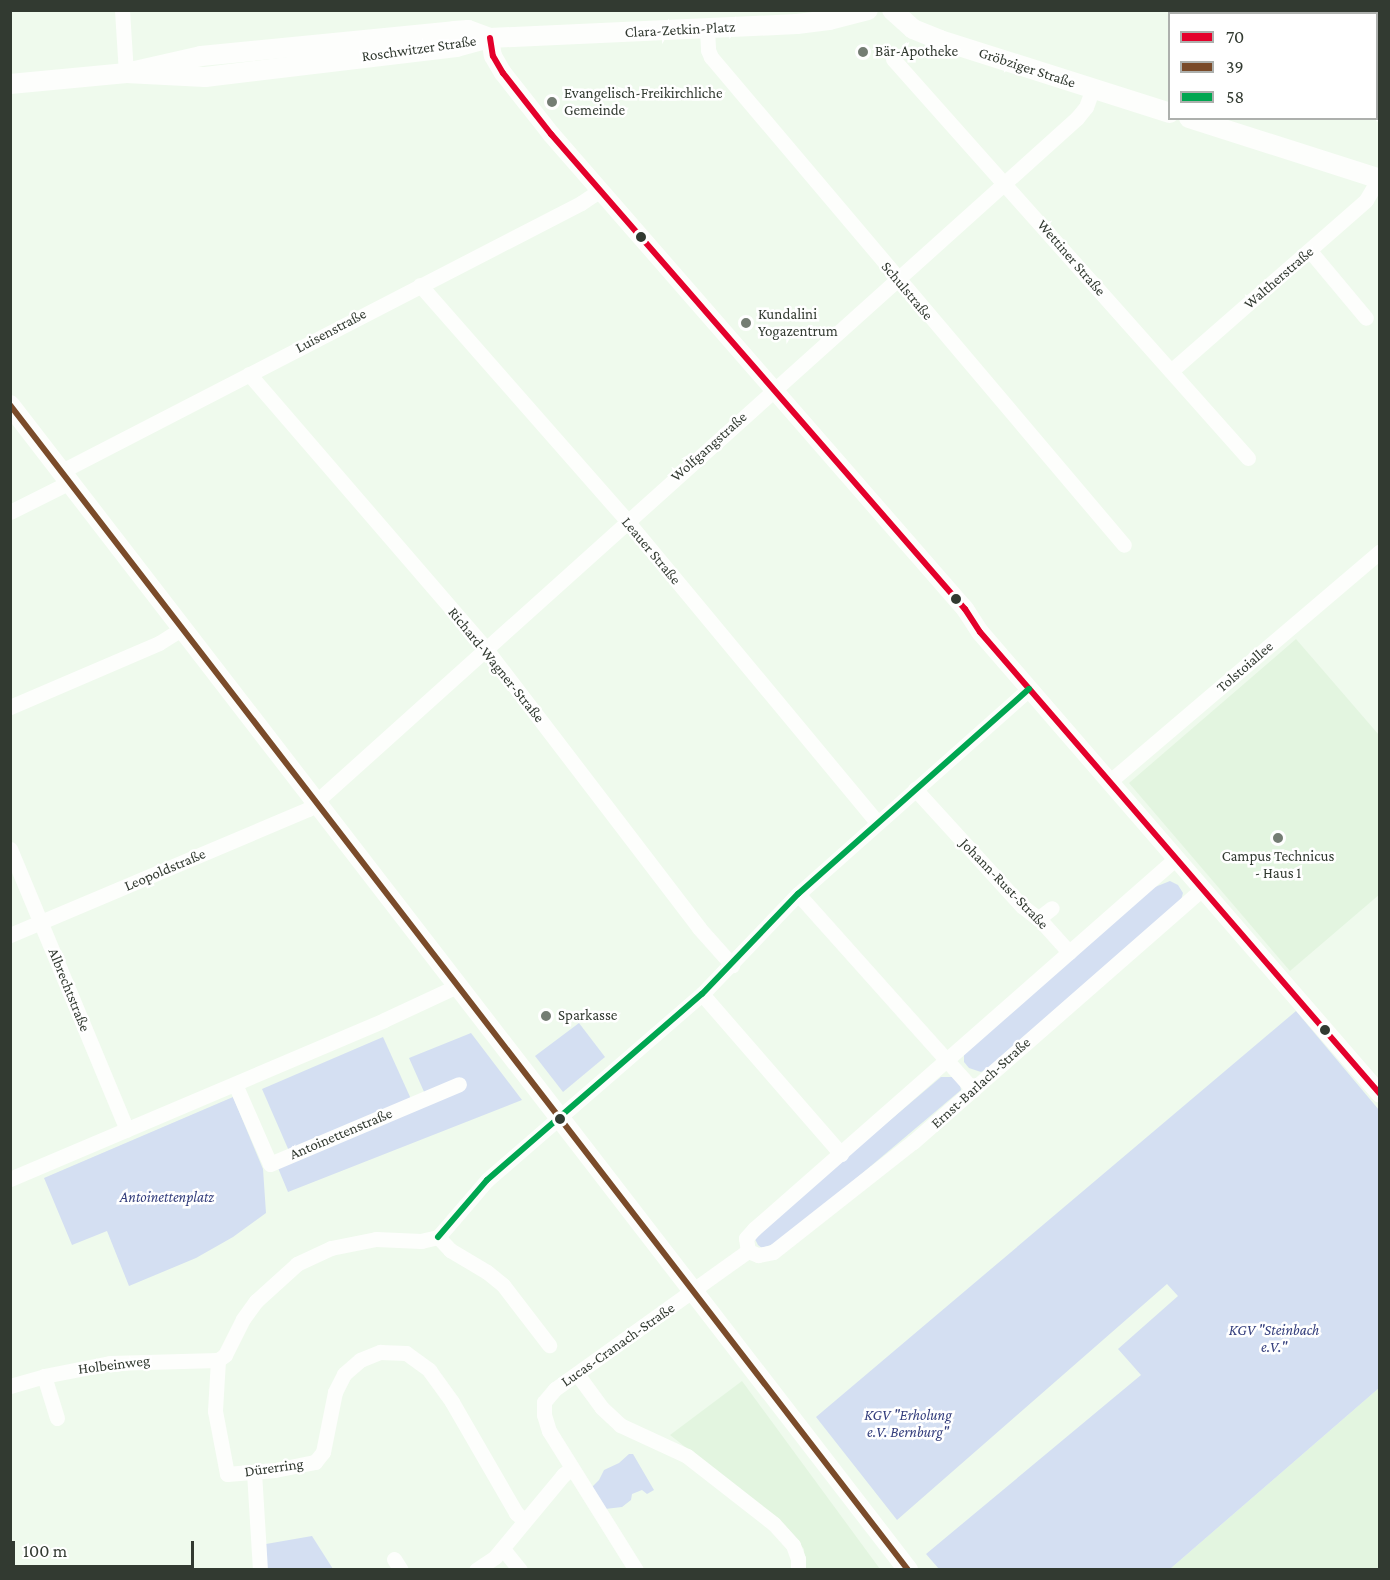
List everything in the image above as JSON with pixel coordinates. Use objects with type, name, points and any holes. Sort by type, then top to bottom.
[{"type":"main road","name":"Clara-Zetkin-Platz","points":[[490,39],[707,28],[868,10]]},
{"type":"main road","name":"Gröbziger Straße","points":[[892,10],[908,25],[926,35],[1168,111]]},
{"type":"main road","name":"Roschwitzer Straße","points":[[10,84],[126,73],[201,56],[454,31],[468,30],[490,39]]},
{"type":"main road","points":[[1195,120],[1379,178]]},
{"type":"main road","points":[[10,405],[908,1569]]},
{"type":"street","points":[[122,10],[126,73]]},
{"type":"street","name":"Schulstraße","points":[[707,28],[708,50],[711,57],[1124,545]]},
{"type":"street","points":[[490,39],[494,56],[503,73],[599,191],[964,609],[980,632],[1379,1094]]},
{"type":"street","name":"Wettiner Straße","points":[[893,59],[1004,181],[1248,458]]},
{"type":"street","name":"Wolfgangstraße","points":[[317,801],[896,278],[1077,118],[1086,107],[1093,88]]},
{"type":"street","name":"Waltherstraße","points":[[1171,371],[1366,200],[1379,178]]},
{"type":"street","name":"Luisenstraße","points":[[10,512],[66,476],[249,374],[599,191]]},
{"type":"street","points":[[1310,251],[1366,318]]},
{"type":"street","name":"Leauer Straße","points":[[420,285],[627,521],[877,822]]},
{"type":"street","name":"Richard-Wagner-Straße","points":[[249,374],[486,649],[699,928],[732,965]]},
{"type":"street","name":"Tolstoiallee","points":[[1109,782],[1380,551]]},
{"type":"street","points":[[10,707],[159,643],[183,628]]},
{"type":"street","points":[[549,1344],[503,1285],[487,1272],[450,1250],[438,1237],[487,1180],[702,994],[798,894],[1029,689]]},
{"type":"street","name":"Johann-Rust-Straße","points":[[915,789],[1022,906],[1039,918],[1068,952]]},
{"type":"street","name":"Leopoldstraße","points":[[10,935],[299,813],[317,801]]},
{"type":"street","name":"Albrechtstraße","points":[[10,849],[128,1130]]},
{"type":"street","points":[[695,1292],[748,1251],[746,1238],[754,1228],[1176,859]]},
{"type":"street","name":"Ernst-Barlach-Straße","points":[[748,1251],[758,1255],[773,1252],[913,1142],[1202,889]]},
{"type":"street","points":[[798,894],[973,1090]]},
{"type":"street","points":[[1039,918],[1052,908]]},
{"type":"street","points":[[10,1179],[445,994],[459,985]]},
{"type":"street","points":[[702,994],[840,1154]]},
{"type":"street","name":"Antoinettenstraße","points":[[235,1084],[270,1164],[459,1084]]},
{"type":"street","name":"Dürerring","points":[[438,1237],[421,1241],[376,1239],[353,1242],[305,1260],[284,1274],[256,1301],[243,1319],[225,1355],[219,1360],[215,1411],[227,1474],[254,1472],[315,1462],[320,1459],[335,1392],[344,1374],[360,1360],[380,1353],[406,1353],[429,1370],[446,1394],[516,1513],[524,1520]]},
{"type":"street","name":"Lucas-Cranach-Straße","points":[[636,1569],[549,1431],[544,1409],[549,1395],[695,1292]]},
{"type":"street","name":"Holbeinweg","points":[[10,1386],[44,1376],[110,1363],[219,1360]]},
{"type":"street","points":[[577,1374],[602,1408],[620,1425],[687,1456],[774,1524],[793,1545],[798,1559],[798,1569]]},
{"type":"street","points":[[44,1376],[57,1418]]},
{"type":"street","points":[[476,1569],[503,1549],[524,1520],[563,1475],[572,1468]]},
{"type":"street","points":[[254,1472],[260,1569]]},
{"type":"street","points":[[503,1549],[520,1569]]},
{"type":"shaded area","name":"Campus Technicus - Haus 1","points":[[1296,639],[1379,735],[1380,894],[1290,971],[1129,783]]},
{"type":"shaded area","points":[[742,1381],[880,1569],[805,1569],[804,1549],[784,1525],[670,1435]]},
{"type":"shaded area","points":[[1379,1388],[1379,1569],[1170,1569]]},
{"type":"green space","points":[[1170,881],[1178,885],[1183,893],[1181,900],[988,1068],[981,1072],[969,1068],[964,1062],[964,1054],[1150,889]]},
{"type":"green space","points":[[1296,1011],[1379,1110],[1379,1388],[1170,1569],[939,1569],[926,1554],[1141,1375],[1118,1349],[1178,1296],[1167,1284],[897,1520],[816,1417]]},
{"type":"green space","points":[[579,1023],[605,1057],[563,1092],[535,1056]]},
{"type":"green space","points":[[471,1033],[522,1100],[288,1192],[278,1168],[429,1103],[409,1058]]},
{"type":"green space","points":[[383,1037],[411,1099],[289,1151],[262,1089]]},
{"type":"green space","points":[[941,1077],[952,1077],[959,1080],[961,1090],[782,1241],[762,1248],[758,1245],[755,1239],[758,1232]]},
{"type":"green space","name":"Antoinettenplatz","points":[[233,1097],[263,1169],[266,1213],[233,1237],[196,1258],[129,1286],[107,1231],[72,1245],[44,1178]]},
{"type":"green space","points":[[629,1454],[633,1454],[654,1490],[647,1494],[642,1490],[632,1494],[631,1500],[622,1507],[605,1509],[592,1487],[604,1470],[619,1463]]},
{"type":"green space","points":[[312,1536],[333,1569],[267,1569],[266,1544]]},
{"type":"transit line","name":"70","points":[[490,38],[493,56],[503,73],[551,134],[965,609],[980,632],[1380,1094]]},
{"type":"transit line","name":"39","points":[[10,405],[908,1570]]},
{"type":"transit line","name":"58","points":[[438,1237],[487,1180],[702,994],[798,894],[1029,689]]},
{"type":"place","name":"Bär-Apotheke","points":[[863,52]]},
{"type":"place","name":"Evangelisch-Freikirchliche Gemeinde","points":[[552,102]]},
{"type":"place","name":"Kundalini Yogazentrum","points":[[746,323]]},
{"type":"place","name":"Campus Technicus - Haus 1","points":[[1278,838]]},
{"type":"place","name":"Sparkasse","points":[[546,1016]]},
{"type":"park label","name":"KGV \"Steinbach e.V.\"","points":[[1274,1338]]},
{"type":"park label","name":"KGV \"Erholung e.V. Bernburg\"","points":[[908,1424]]}]
